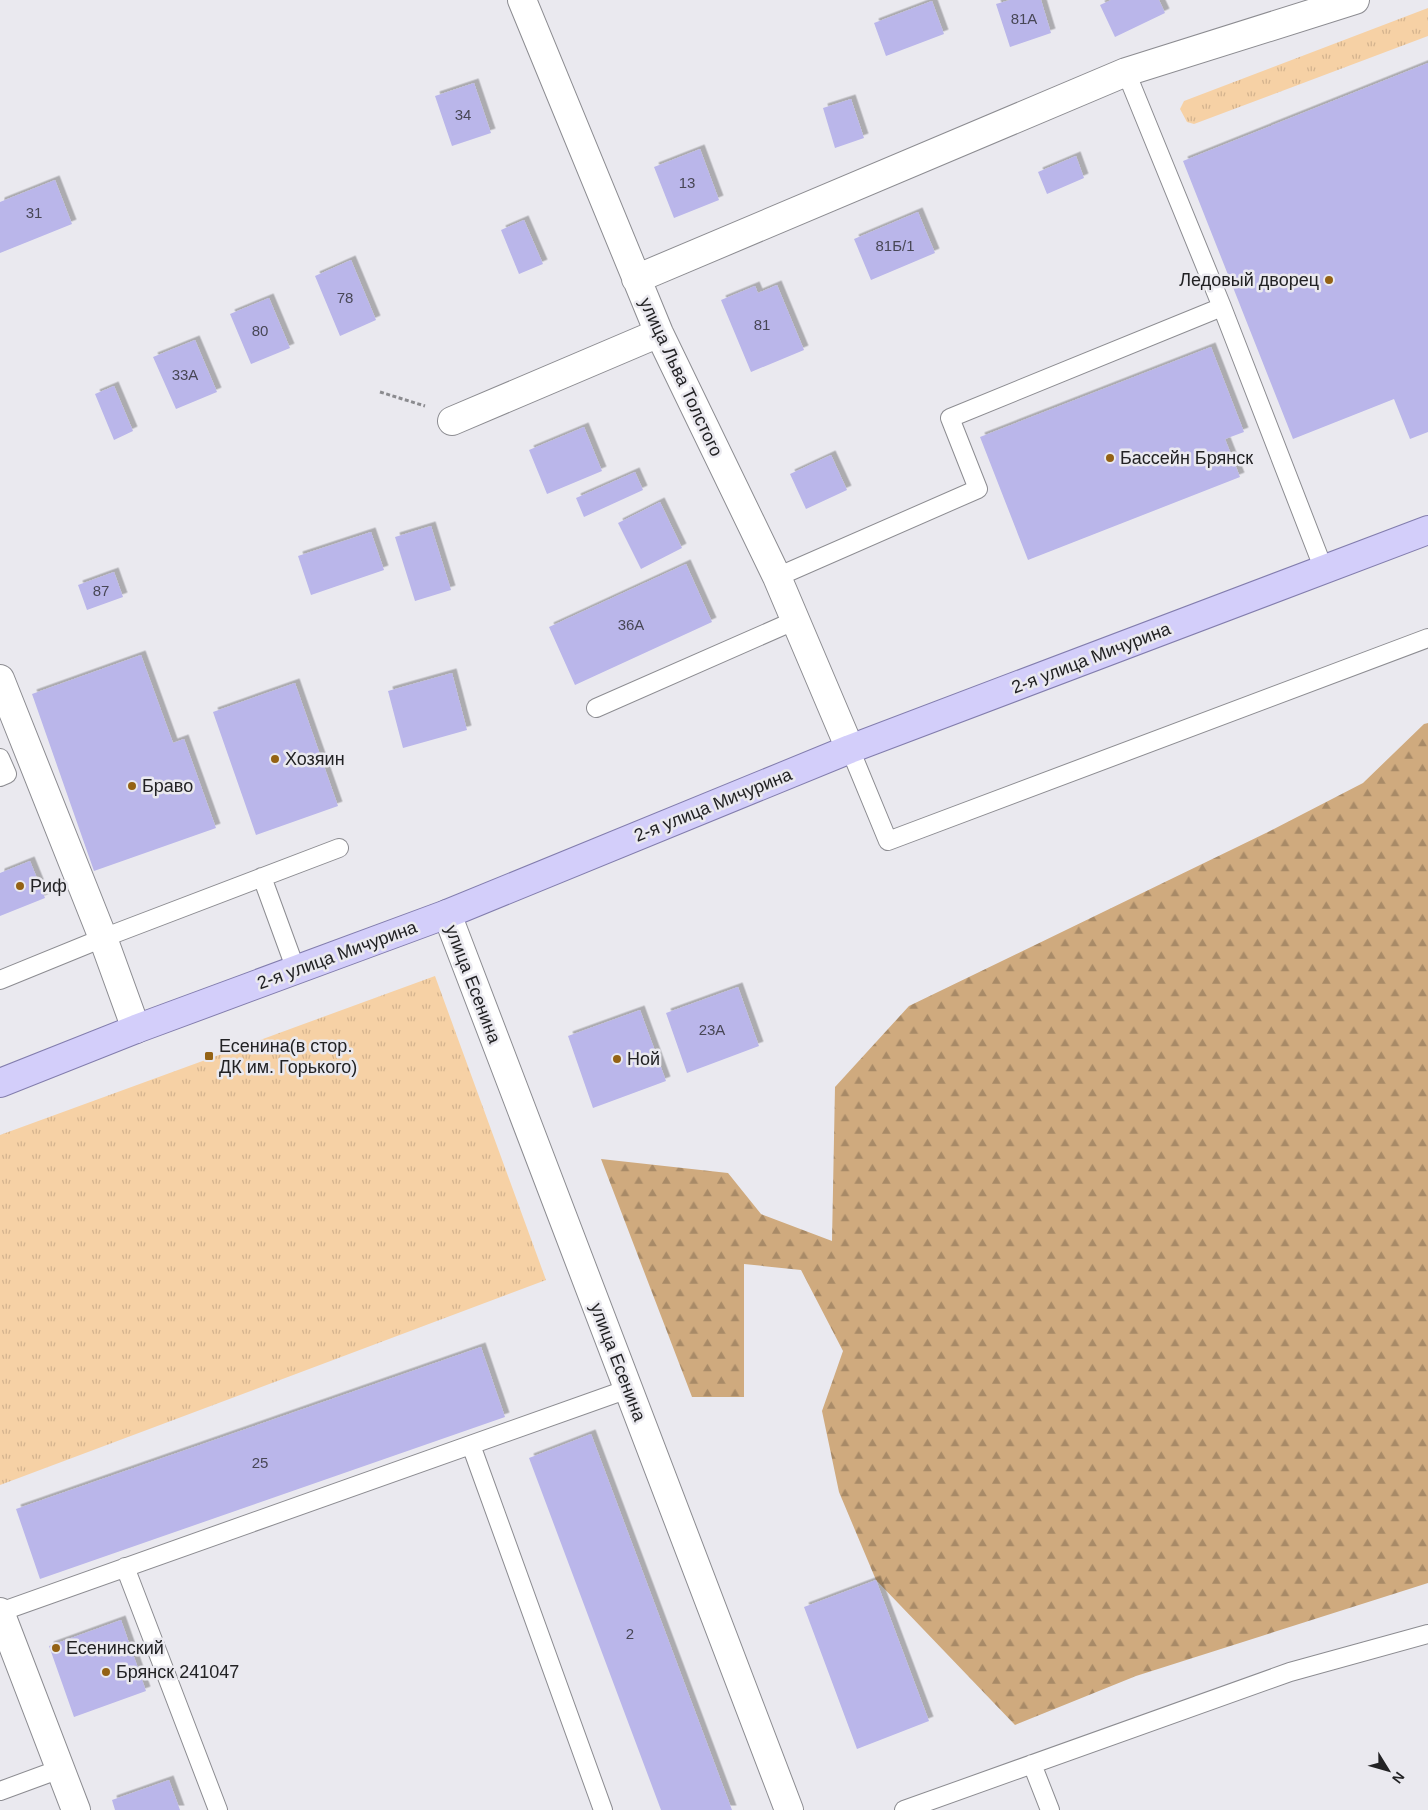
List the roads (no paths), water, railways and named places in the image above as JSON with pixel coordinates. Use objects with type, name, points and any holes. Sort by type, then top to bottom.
[{"type":"main road","name":"2-я улица Мичурина","points":[[0,1083],[136,1029],[447,914],[850,749],[1428,530]]},
{"type":"street","name":"улица Льва Толстого","points":[[522,0],[659,333],[777,577],[850,749]]},
{"type":"street","points":[[636,278],[1126,72],[1355,0]]},
{"type":"street","points":[[452,421],[659,333]]},
{"type":"street","points":[[0,679],[103,938],[136,1029]]},
{"type":"street","name":"улица Есенина","points":[[447,914],[789,1810]]},
{"type":"street","points":[[0,1612],[76,1810]]},
{"type":"lane","points":[[1126,72],[1222,307],[1324,570]]},
{"type":"lane","points":[[777,577],[978,489],[950,418],[1222,307]]},
{"type":"lane","points":[[596,708],[796,620]]},
{"type":"lane","points":[[850,749],[888,841],[1428,638]]},
{"type":"lane","points":[[0,758],[7,774],[0,777]]},
{"type":"lane","points":[[0,980],[103,938],[339,848]]},
{"type":"lane","points":[[262,877],[296,970]]},
{"type":"lane","points":[[0,1612],[628,1389]]},
{"type":"lane","points":[[471,1445],[603,1810]]},
{"type":"lane","points":[[125,1567],[218,1810]]},
{"type":"lane","points":[[904,1810],[1290,1672],[1428,1634]]},
{"type":"lane","points":[[1032,1764],[1050,1810]]},
{"type":"lane","points":[[0,1791],[60,1769]]},
{"type":"place","name":"Ледовый дворец","points":[[1329,280]]},
{"type":"place","name":"Бассейн Брянск","points":[[1110,458]]},
{"type":"place","name":"Хозяин","points":[[275,759]]},
{"type":"place","name":"Браво","points":[[132,786]]},
{"type":"place","name":"Риф","points":[[20,886]]},
{"type":"place","name":"Есенина(в стор. ДК им. Горького)","points":[[209,1056]]},
{"type":"place","name":"Ной","points":[[617,1059]]},
{"type":"place","name":"Есенинский","points":[[56,1648]]},
{"type":"place","name":"Брянск 241047","points":[[106,1672]]}]
